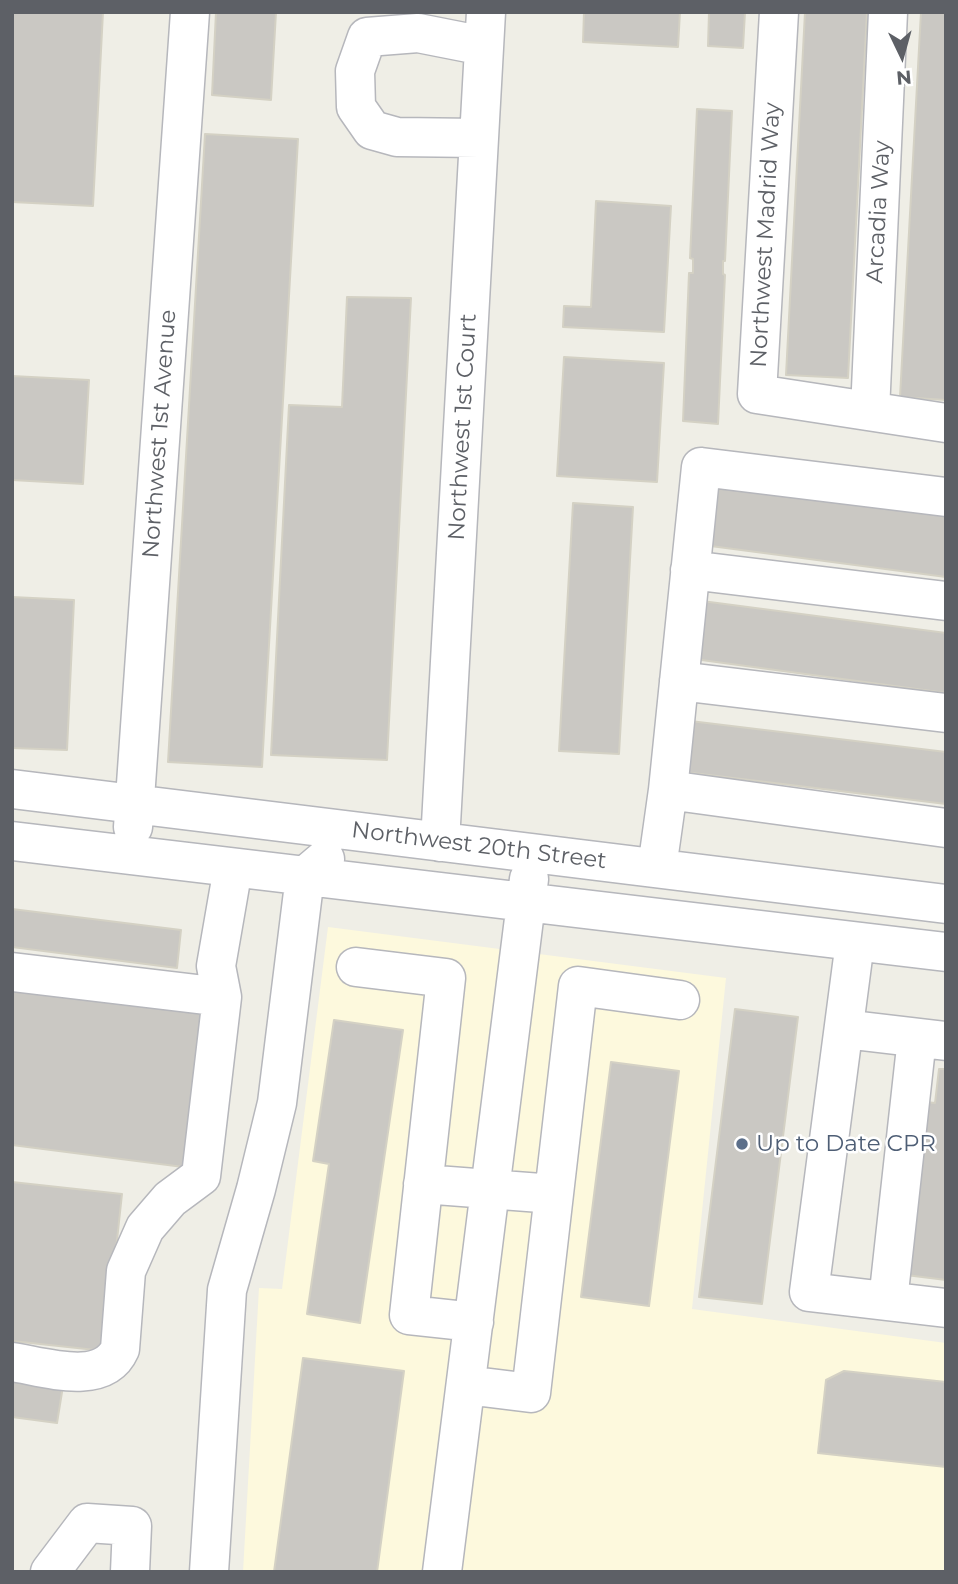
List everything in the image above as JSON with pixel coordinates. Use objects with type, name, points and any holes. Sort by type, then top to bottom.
[{"type":"street","name":"Northwest 1st Avenue","points":[[131,855],[190,12]]},
{"type":"street","name":"Northwest Madrid Way","points":[[779,12],[757,394],[946,423]]},
{"type":"street","name":"Arcadia Way","points":[[870,411],[888,12]]},
{"type":"street","name":"Northwest 1st Court","points":[[440,842],[485,29]]},
{"type":"street","points":[[479,138],[397,137],[372,130],[356,107],[355,71],[367,37],[485,29]]},
{"type":"street","points":[[657,868],[668,790],[701,467],[946,497]]},
{"type":"street","points":[[690,570],[946,601]]},
{"type":"street","points":[[679,681],[946,713]]},
{"type":"street","name":"Northwest 20th Street","points":[[12,789],[946,904]]},
{"type":"street","points":[[668,790],[946,828]]},
{"type":"street","points":[[209,1572],[227,1290],[277,1103],[305,876],[321,861],[385,835]]},
{"type":"street","points":[[12,841],[946,952]]},
{"type":"street","points":[[442,1572],[532,853]]},
{"type":"street","points":[[12,1362],[86,1373],[103,1369],[115,1360],[120,1349],[126,1271],[145,1228],[170,1199],[201,1176],[222,997],[216,967],[233,868]]},
{"type":"street","points":[[855,942],[809,1292],[946,1308]]},
{"type":"street","points":[[356,967],[446,978],[409,1315],[474,1322]]},
{"type":"street","points":[[12,972],[222,997]]},
{"type":"street","points":[[466,1385],[531,1393],[578,986],[680,1000]]},
{"type":"street","points":[[844,1029],[931,1039],[888,1301]]},
{"type":"street","points":[[423,1184],[554,1194]]},
{"type":"street","points":[[50,1572],[87,1523],[132,1526],[130,1572]]},
{"type":"shaded area","points":[[328,927],[726,978],[692,1309],[946,1343],[946,1572],[243,1572],[259,1288],[282,1289]]},
{"type":"building","points":[[12,12],[103,12],[93,206],[12,202]]},
{"type":"building","points":[[216,12],[276,12],[271,100],[212,95]]},
{"type":"building","points":[[584,12],[680,12],[678,47],[583,42]]},
{"type":"building","points":[[709,12],[745,12],[743,48],[708,46]]},
{"type":"building","points":[[805,12],[867,12],[848,378],[786,375]]},
{"type":"building","points":[[921,12],[946,12],[946,400],[900,397]]},
{"type":"building","points":[[697,109],[732,111],[723,261],[725,275],[718,424],[683,421],[689,273],[693,273],[693,259],[690,258]]},
{"type":"building","points":[[205,134],[298,139],[262,767],[168,762]]},
{"type":"building","points":[[596,201],[671,206],[664,332],[563,327],[564,306],[591,307]]},
{"type":"building","points":[[347,297],[411,298],[387,760],[271,755],[289,405],[342,407]]},
{"type":"building","points":[[564,357],[664,363],[657,482],[557,476]]},
{"type":"building","points":[[12,376],[89,380],[83,484],[12,480]]},
{"type":"building","points":[[712,484],[946,515],[946,577],[703,545]]},
{"type":"building","points":[[573,503],[633,507],[619,754],[559,751]]},
{"type":"building","points":[[12,597],[74,600],[67,750],[12,748]]},
{"type":"building","points":[[702,601],[946,633],[946,693],[694,659]]},
{"type":"building","points":[[682,720],[946,752],[946,804],[676,771]]},
{"type":"building","points":[[12,909],[181,930],[177,968],[12,947]]},
{"type":"building","points":[[12,984],[212,1010],[191,1168],[12,1145]]},
{"type":"building","points":[[735,1009],[798,1017],[762,1304],[699,1297]]},
{"type":"building","points":[[334,1020],[403,1030],[360,1323],[307,1314],[329,1164],[313,1161]]},
{"type":"building","points":[[611,1062],[679,1071],[649,1306],[581,1297]]},
{"type":"building","points":[[939,1069],[946,1069],[946,1280],[898,1274],[917,1101],[935,1103]]},
{"type":"building","points":[[12,1182],[122,1194],[105,1351],[12,1341]]},
{"type":"building","points":[[303,1358],[404,1371],[377,1572],[274,1572]]},
{"type":"building","points":[[844,1371],[946,1382],[946,1467],[818,1453],[826,1380]]},
{"type":"building","points":[[12,1379],[63,1386],[57,1423],[12,1417]]},
{"type":"place","name":"Up to Date CPR","points":[[742,1144]]}]
